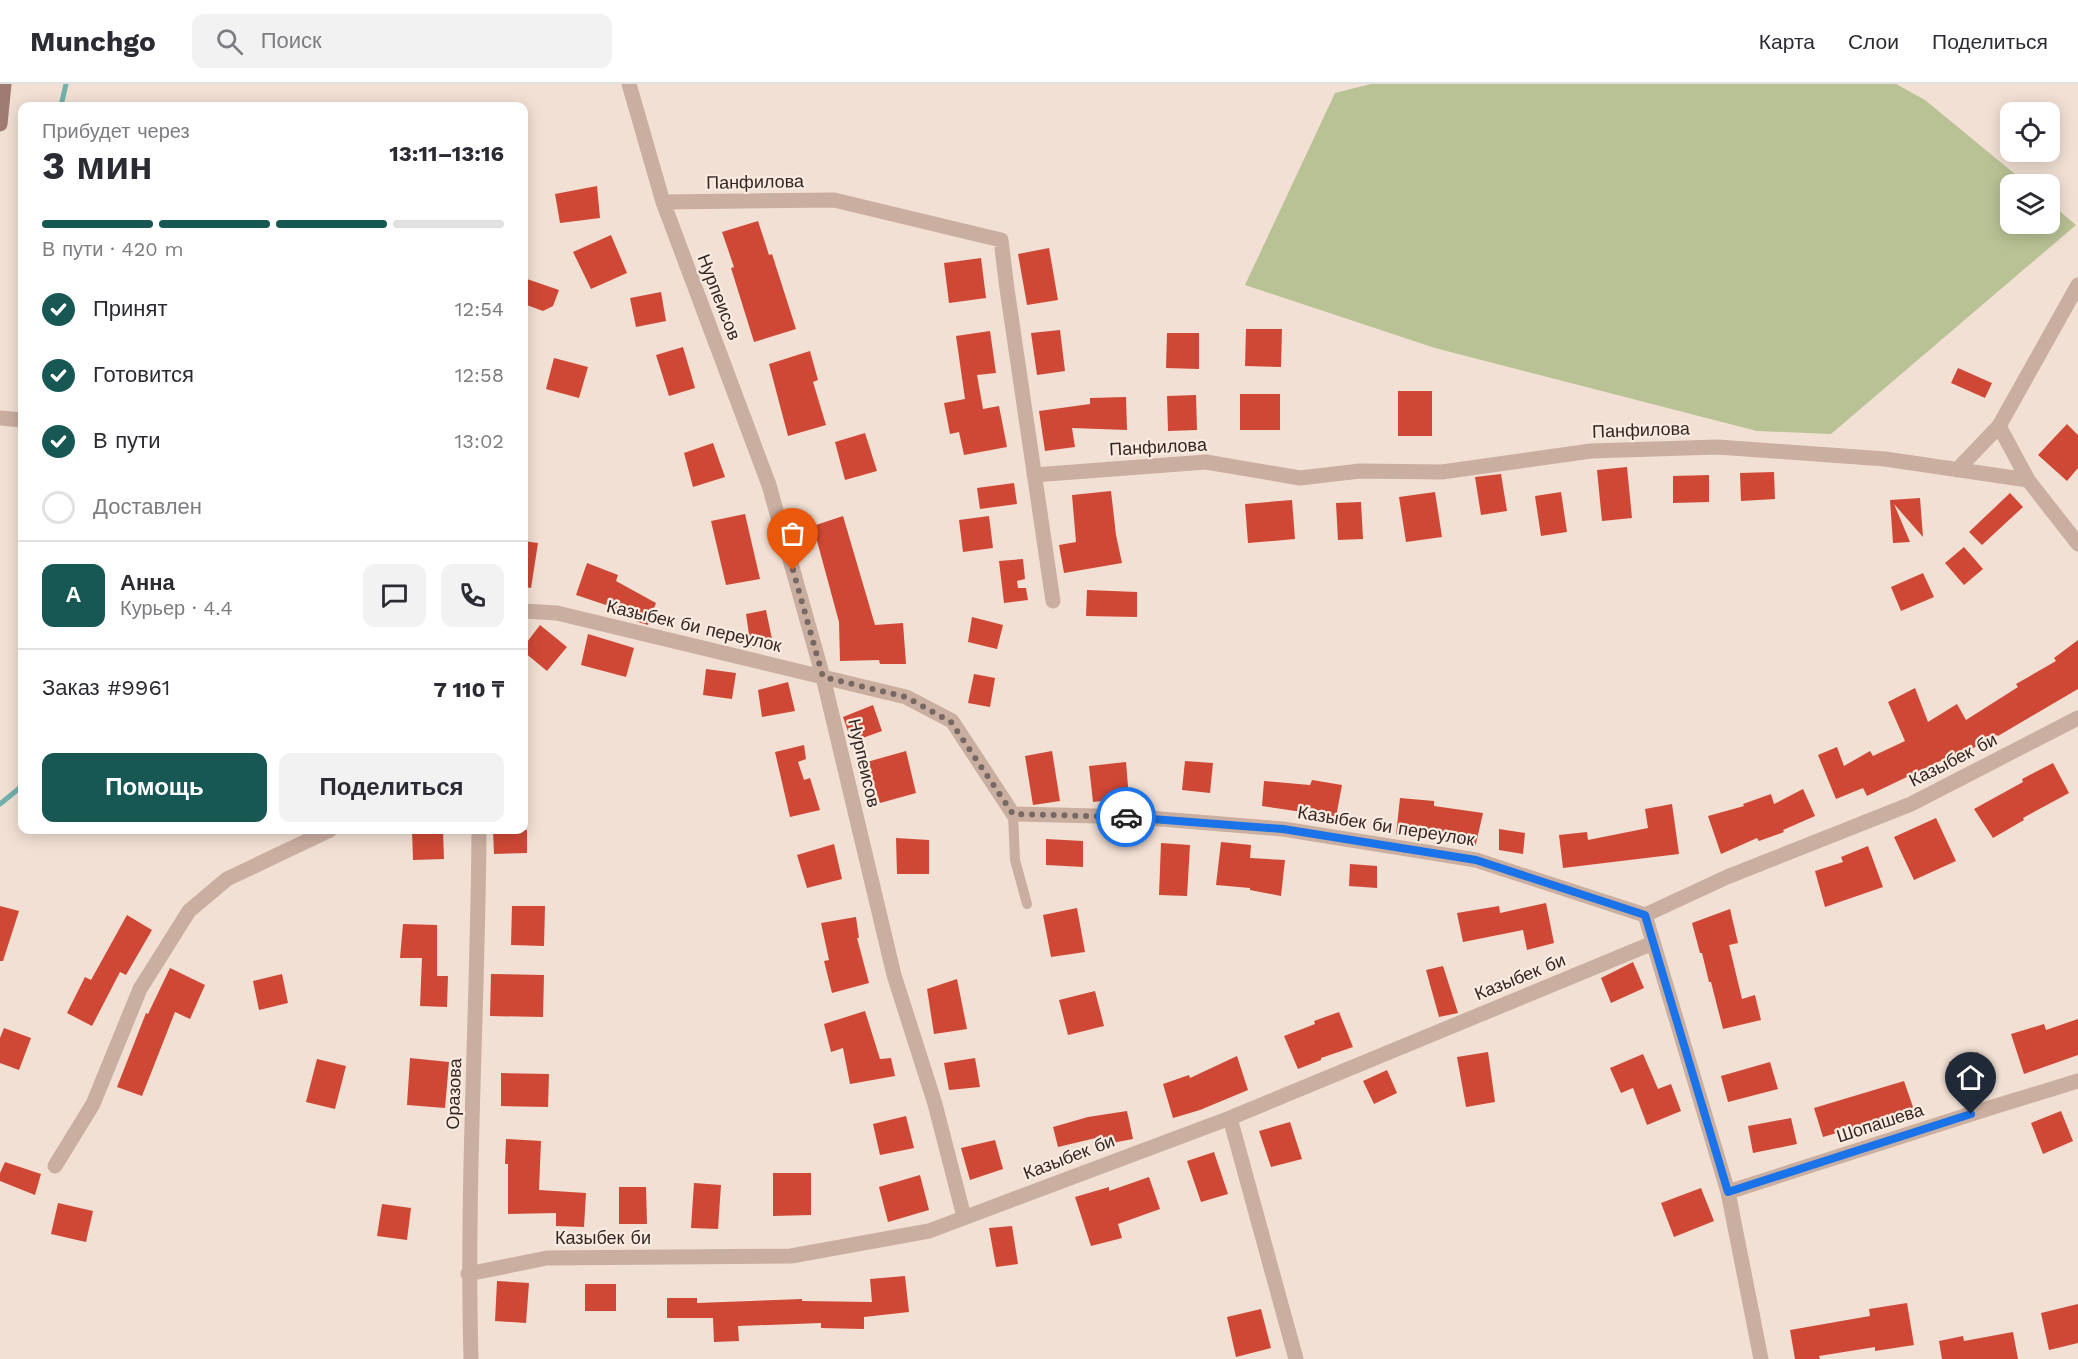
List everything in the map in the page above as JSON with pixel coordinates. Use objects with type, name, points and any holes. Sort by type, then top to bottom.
[{"type":"street","points":[[0,124],[4,84]]},
{"type":"street","name":"Нурпеисов","points":[[629,84],[663,202],[769,485],[823,677],[894,975],[935,1104],[964,1218]]},
{"type":"street","name":"Панфилова","points":[[663,202],[834,200],[1001,240],[1006,289],[1053,601]]},
{"type":"street","points":[[1957,470],[1998,426],[2078,285]]},
{"type":"street","points":[[0,418],[18,420]]},
{"type":"street","points":[[1998,426],[2028,480],[2078,544]]},
{"type":"street","name":"Панфилова","points":[[1034,475],[1206,462],[1300,478],[1360,471],[1442,472],[1591,451],[1718,447],[1885,459],[2028,480]]},
{"type":"street","name":"Казыбек би переулок","points":[[528,611],[557,614],[906,697],[951,722],[1013,814],[1136,817],[1283,829],[1476,860],[1645,915]]},
{"type":"street","name":"Казыбек би","points":[[1645,915],[1727,878],[1911,804],[2078,718]]},
{"type":"street","points":[[55,1166],[93,1104],[140,989],[189,911],[227,879],[322,834]]},
{"type":"street","name":"Оразова","points":[[471,1359],[468,1274],[479,834]]},
{"type":"street","points":[[1645,915],[1728,1192],[1761,1359]]},
{"type":"street","name":"Казыбек би","points":[[468,1274],[547,1258],[791,1256],[929,1231],[1230,1118],[1653,943]]},
{"type":"street","name":"Шопашева","points":[[1728,1192],[2078,1081]]},
{"type":"street","points":[[1230,1118],[1296,1359]]},
{"type":"lane","points":[[1013,814],[1015,860],[1027,904]]},
{"type":"green space","points":[[1371,84],[1896,84],[1925,100],[2015,174],[2000,174],[2000,234],[2060,234],[2060,211],[2076,225],[1831,434],[1757,431],[1435,348],[1245,285],[1335,93]]},
{"type":"building","points":[[597,186],[600,218],[560,223],[555,194]]},
{"type":"building","points":[[758,221],[769,255],[772,254],[796,329],[754,342],[722,232]]},
{"type":"building","points":[[611,235],[627,273],[591,289],[573,252]]},
{"type":"building","points":[[1049,248],[1058,300],[1027,305],[1018,254]]},
{"type":"building","points":[[981,258],[986,298],[949,303],[944,263]]},
{"type":"building","points":[[528,279],[559,290],[553,306],[543,311],[528,305]]},
{"type":"building","points":[[661,292],[666,321],[636,327],[630,298]]},
{"type":"building","points":[[1246,329],[1282,329],[1281,367],[1245,366]]},
{"type":"building","points":[[1060,330],[1065,371],[1037,375],[1031,333]]},
{"type":"building","points":[[990,331],[996,373],[977,375],[983,409],[999,406],[1007,447],[964,455],[959,432],[950,434],[944,403],[965,399],[956,336]]},
{"type":"building","points":[[1167,333],[1199,333],[1199,369],[1166,368]]},
{"type":"building","points":[[683,347],[695,388],[669,396],[656,355]]},
{"type":"building","points":[[810,351],[818,380],[813,382],[826,425],[788,436],[769,364]]},
{"type":"building","points":[[554,358],[588,367],[579,398],[546,389]]},
{"type":"building","points":[[1958,368],[1992,383],[1985,398],[1951,383]]},
{"type":"building","points":[[1398,391],[1432,391],[1432,436],[1398,436]]},
{"type":"building","points":[[1240,394],[1280,394],[1280,430],[1240,430]]},
{"type":"building","points":[[1196,395],[1197,430],[1168,431],[1167,396]]},
{"type":"building","points":[[1126,397],[1127,430],[1072,428],[1075,447],[1045,451],[1039,411],[1090,404],[1090,398]]},
{"type":"building","points":[[2067,424],[2078,435],[2078,468],[2067,481],[2038,455]]},
{"type":"building","points":[[865,433],[877,471],[845,480],[835,442]]},
{"type":"building","points":[[713,443],[725,477],[693,487],[684,453]]},
{"type":"building","points":[[1627,467],[1632,518],[1602,521],[1597,470]]},
{"type":"building","points":[[1774,472],[1775,499],[1741,501],[1740,473]]},
{"type":"building","points":[[1501,474],[1507,511],[1481,515],[1475,477]]},
{"type":"building","points":[[1709,475],[1709,502],[1673,503],[1673,476]]},
{"type":"building","points":[[1014,483],[1017,504],[980,509],[977,488]]},
{"type":"building","points":[[1111,491],[1122,563],[1064,573],[1059,545],[1076,542],[1072,495]]},
{"type":"building","points":[[1435,492],[1442,537],[1406,542],[1399,497]]},
{"type":"building","points":[[1561,492],[1567,532],[1541,536],[1535,496]]},
{"type":"building","points":[[2010,493],[2023,507],[1982,545],[1969,532]]},
{"type":"building","points":[[1920,498],[1923,537],[1894,504],[1910,542],[1893,543],[1890,500]]},
{"type":"building","points":[[1292,500],[1295,539],[1248,543],[1245,504]]},
{"type":"building","points":[[1361,502],[1363,539],[1338,540],[1336,503]]},
{"type":"building","points":[[745,514],[760,579],[726,585],[711,521]]},
{"type":"building","points":[[843,516],[875,625],[903,623],[906,664],[880,664],[879,660],[840,661],[839,622],[813,526]]},
{"type":"building","points":[[989,516],[993,548],[963,552],[959,520]]},
{"type":"building","points":[[528,542],[538,543],[531,588],[528,588]]},
{"type":"building","points":[[1964,547],[1983,569],[1964,585],[1945,563]]},
{"type":"building","points":[[1023,559],[1025,579],[1017,581],[1018,588],[1026,588],[1028,600],[1004,603],[999,561]]},
{"type":"building","points":[[587,563],[618,575],[616,581],[656,603],[648,625],[609,606],[576,595]]},
{"type":"building","points":[[1923,573],[1934,597],[1901,611],[1891,587]]},
{"type":"building","points":[[1087,590],[1137,592],[1137,617],[1086,616]]},
{"type":"building","points":[[766,610],[773,644],[751,648],[746,614]]},
{"type":"building","points":[[972,617],[1003,625],[997,649],[968,642]]},
{"type":"building","points":[[540,625],[567,647],[547,671],[528,655],[528,641]]},
{"type":"building","points":[[588,634],[634,648],[626,677],[581,665]]},
{"type":"building","points":[[2078,640],[2078,689],[1998,736],[1955,758],[1953,755],[1867,796],[1863,788],[1836,799],[1818,755],[1837,747],[1844,766],[1870,751],[1873,756],[1905,741],[1888,702],[1915,688],[1928,722],[1957,704],[1966,720],[2018,687],[2016,684],[2056,661],[2054,658]]},
{"type":"building","points":[[706,669],[736,673],[732,699],[703,695]]},
{"type":"building","points":[[974,674],[995,678],[990,707],[968,703]]},
{"type":"building","points":[[788,682],[795,711],[762,717],[758,690]]},
{"type":"building","points":[[873,705],[882,731],[851,740],[843,717]]},
{"type":"building","points":[[804,745],[806,759],[798,762],[804,780],[810,778],[820,810],[790,817],[775,752]]},
{"type":"building","points":[[906,751],[916,793],[880,803],[867,762]]},
{"type":"building","points":[[1052,751],[1060,801],[1033,805],[1025,756]]},
{"type":"building","points":[[1185,761],[1213,763],[1210,793],[1182,790]]},
{"type":"building","points":[[1126,762],[1129,798],[1093,802],[1089,766]]},
{"type":"building","points":[[2053,763],[2069,793],[2023,818],[2024,820],[1993,838],[1974,809]]},
{"type":"building","points":[[1312,780],[1342,785],[1336,817],[1262,806],[1264,781],[1310,785]]},
{"type":"building","points":[[1803,789],[1815,816],[1783,830],[1784,832],[1759,841],[1757,838],[1721,854],[1708,816],[1744,806],[1743,804],[1771,794],[1774,804]]},
{"type":"building","points":[[1400,798],[1434,801],[1434,806],[1483,813],[1475,848],[1430,835],[1429,839],[1396,835]]},
{"type":"building","points":[[1672,804],[1679,854],[1563,868],[1559,835],[1587,832],[1588,840],[1648,828],[1645,809]]},
{"type":"building","points":[[1936,818],[1956,861],[1914,880],[1894,837]]},
{"type":"building","points":[[1499,829],[1525,833],[1523,854],[1499,850]]},
{"type":"building","points":[[412,834],[443,834],[444,859],[413,860]]},
{"type":"building","points":[[493,834],[527,834],[527,853],[494,854]]},
{"type":"building","points":[[896,838],[929,840],[929,874],[897,874]]},
{"type":"building","points":[[1046,839],[1083,841],[1083,867],[1046,865]]},
{"type":"building","points":[[1221,842],[1251,845],[1250,858],[1285,860],[1281,896],[1250,890],[1250,888],[1216,885]]},
{"type":"building","points":[[1161,843],[1190,845],[1187,896],[1159,895]]},
{"type":"building","points":[[834,844],[842,879],[807,888],[797,855]]},
{"type":"building","points":[[1868,846],[1883,887],[1825,907],[1815,871],[1843,862],[1841,857]]},
{"type":"building","points":[[1350,864],[1377,866],[1377,888],[1349,886]]},
{"type":"building","points":[[1546,903],[1554,943],[1527,950],[1523,930],[1463,942],[1457,913],[1499,906],[1500,913]]},
{"type":"building","points":[[0,906],[19,911],[3,961],[0,961]]},
{"type":"building","points":[[512,906],[545,906],[544,946],[511,945]]},
{"type":"building","points":[[1077,908],[1085,952],[1051,957],[1043,915]]},
{"type":"building","points":[[1730,909],[1738,943],[1729,945],[1742,999],[1755,995],[1761,1020],[1723,1029],[1692,923]]},
{"type":"building","points":[[127,915],[152,930],[126,975],[120,972],[92,1026],[67,1013],[85,977],[91,980]]},
{"type":"building","points":[[856,917],[859,938],[857,938],[869,983],[832,993],[824,961],[829,960],[821,923]]},
{"type":"building","points":[[403,924],[437,925],[437,976],[448,976],[447,1007],[420,1006],[422,958],[400,958]]},
{"type":"building","points":[[1633,962],[1644,988],[1611,1003],[1601,978]]},
{"type":"building","points":[[1443,966],[1458,1013],[1439,1017],[1426,970]]},
{"type":"building","points":[[170,968],[205,985],[190,1019],[175,1012],[142,1096],[117,1087],[146,1013],[148,1014]]},
{"type":"building","points":[[282,974],[288,1003],[259,1010],[253,981]]},
{"type":"building","points":[[491,974],[544,975],[543,1017],[490,1016]]},
{"type":"building","points":[[957,979],[967,1029],[934,1034],[927,989]]},
{"type":"building","points":[[1095,991],[1104,1026],[1068,1035],[1059,1000]]},
{"type":"building","points":[[865,1011],[880,1059],[891,1058],[895,1076],[850,1084],[843,1048],[831,1052],[824,1024]]},
{"type":"building","points":[[1339,1012],[1353,1047],[1298,1069],[1284,1036]]},
{"type":"building","points":[[2078,1019],[2078,1055],[2024,1074],[2011,1034],[2044,1024],[2046,1030]]},
{"type":"building","points":[[4,1028],[31,1038],[19,1070],[0,1063],[0,1038]]},
{"type":"building","points":[[1488,1052],[1495,1102],[1466,1107],[1457,1057]]},
{"type":"building","points":[[1978,1052],[1991,1086],[1961,1096],[1949,1062]]},
{"type":"building","points":[[1643,1054],[1658,1089],[1671,1084],[1681,1111],[1647,1125],[1633,1088],[1621,1093],[1610,1068]]},
{"type":"building","points":[[1237,1056],[1248,1090],[1200,1110],[1173,1118],[1163,1084],[1189,1075],[1190,1078]]},
{"type":"building","points":[[410,1058],[449,1062],[445,1108],[407,1105]]},
{"type":"building","points":[[975,1058],[980,1087],[949,1090],[944,1063]]},
{"type":"building","points":[[317,1059],[346,1066],[335,1109],[306,1102]]},
{"type":"building","points":[[1770,1062],[1778,1089],[1728,1102],[1721,1076]]},
{"type":"building","points":[[1387,1070],[1397,1093],[1374,1104],[1363,1081]]},
{"type":"building","points":[[501,1073],[549,1074],[548,1107],[501,1106]]},
{"type":"building","points":[[1904,1081],[1914,1110],[1823,1137],[1814,1108]]},
{"type":"building","points":[[1127,1111],[1133,1139],[1101,1145],[1100,1137],[1058,1147],[1053,1127],[1088,1117]]},
{"type":"building","points":[[2061,1111],[2073,1141],[2043,1154],[2031,1123]]},
{"type":"building","points":[[906,1116],[914,1148],[880,1155],[873,1124]]},
{"type":"building","points":[[1791,1118],[1797,1144],[1753,1153],[1748,1126]]},
{"type":"building","points":[[1290,1122],[1302,1159],[1271,1167],[1259,1131]]},
{"type":"building","points":[[506,1139],[541,1141],[539,1190],[586,1193],[584,1227],[556,1226],[556,1213],[508,1214]]},
{"type":"building","points":[[995,1140],[1003,1169],[970,1180],[961,1148]]},
{"type":"building","points":[[1214,1152],[1228,1194],[1201,1202],[1187,1161]]},
{"type":"building","points":[[5,1162],[41,1174],[35,1195],[0,1181],[0,1173]]},
{"type":"building","points":[[773,1173],[811,1173],[811,1215],[773,1216]]},
{"type":"building","points":[[920,1175],[929,1210],[888,1222],[879,1187]]},
{"type":"building","points":[[1149,1177],[1160,1209],[1118,1224],[1122,1238],[1091,1246],[1075,1197],[1109,1187],[1109,1191]]},
{"type":"building","points":[[694,1183],[721,1185],[718,1229],[691,1228]]},
{"type":"building","points":[[619,1187],[646,1187],[647,1224],[619,1224]]},
{"type":"building","points":[[1701,1188],[1714,1221],[1674,1237],[1661,1203]]},
{"type":"building","points":[[58,1203],[93,1211],[86,1242],[51,1234]]},
{"type":"building","points":[[382,1204],[411,1208],[407,1240],[377,1236]]},
{"type":"building","points":[[1012,1226],[1018,1264],[996,1267],[989,1228]]},
{"type":"building","points":[[905,1276],[909,1312],[864,1317],[864,1329],[821,1328],[821,1323],[738,1326],[739,1341],[714,1342],[713,1318],[667,1318],[667,1298],[697,1298],[697,1303],[802,1299],[802,1301],[872,1302],[870,1279]]},
{"type":"building","points":[[497,1281],[529,1283],[526,1323],[495,1321]]},
{"type":"building","points":[[585,1284],[616,1284],[616,1311],[585,1311]]},
{"type":"building","points":[[1907,1303],[1914,1345],[1875,1351],[1875,1347],[1819,1356],[1820,1359],[1795,1359],[1790,1330],[1870,1316],[1869,1309]]},
{"type":"building","points":[[2078,1304],[2078,1343],[2049,1350],[2041,1313]]},
{"type":"building","points":[[1261,1309],[1271,1348],[1236,1357],[1227,1317]]},
{"type":"building","points":[[2013,1332],[2018,1359],[1942,1359],[1939,1341],[1963,1336],[1964,1341]]},
{"type":"waterway","points":[[62,102],[66,84]]},
{"type":"waterway","points":[[0,804],[18,789]]},
{"type":"way so far","points":[[793,570],[823,677],[906,697],[951,722],[1013,814],[1126,817]]},
{"type":"route","points":[[1126,817],[1283,829],[1476,860],[1645,915],[1728,1192],[1971,1114]]}]
